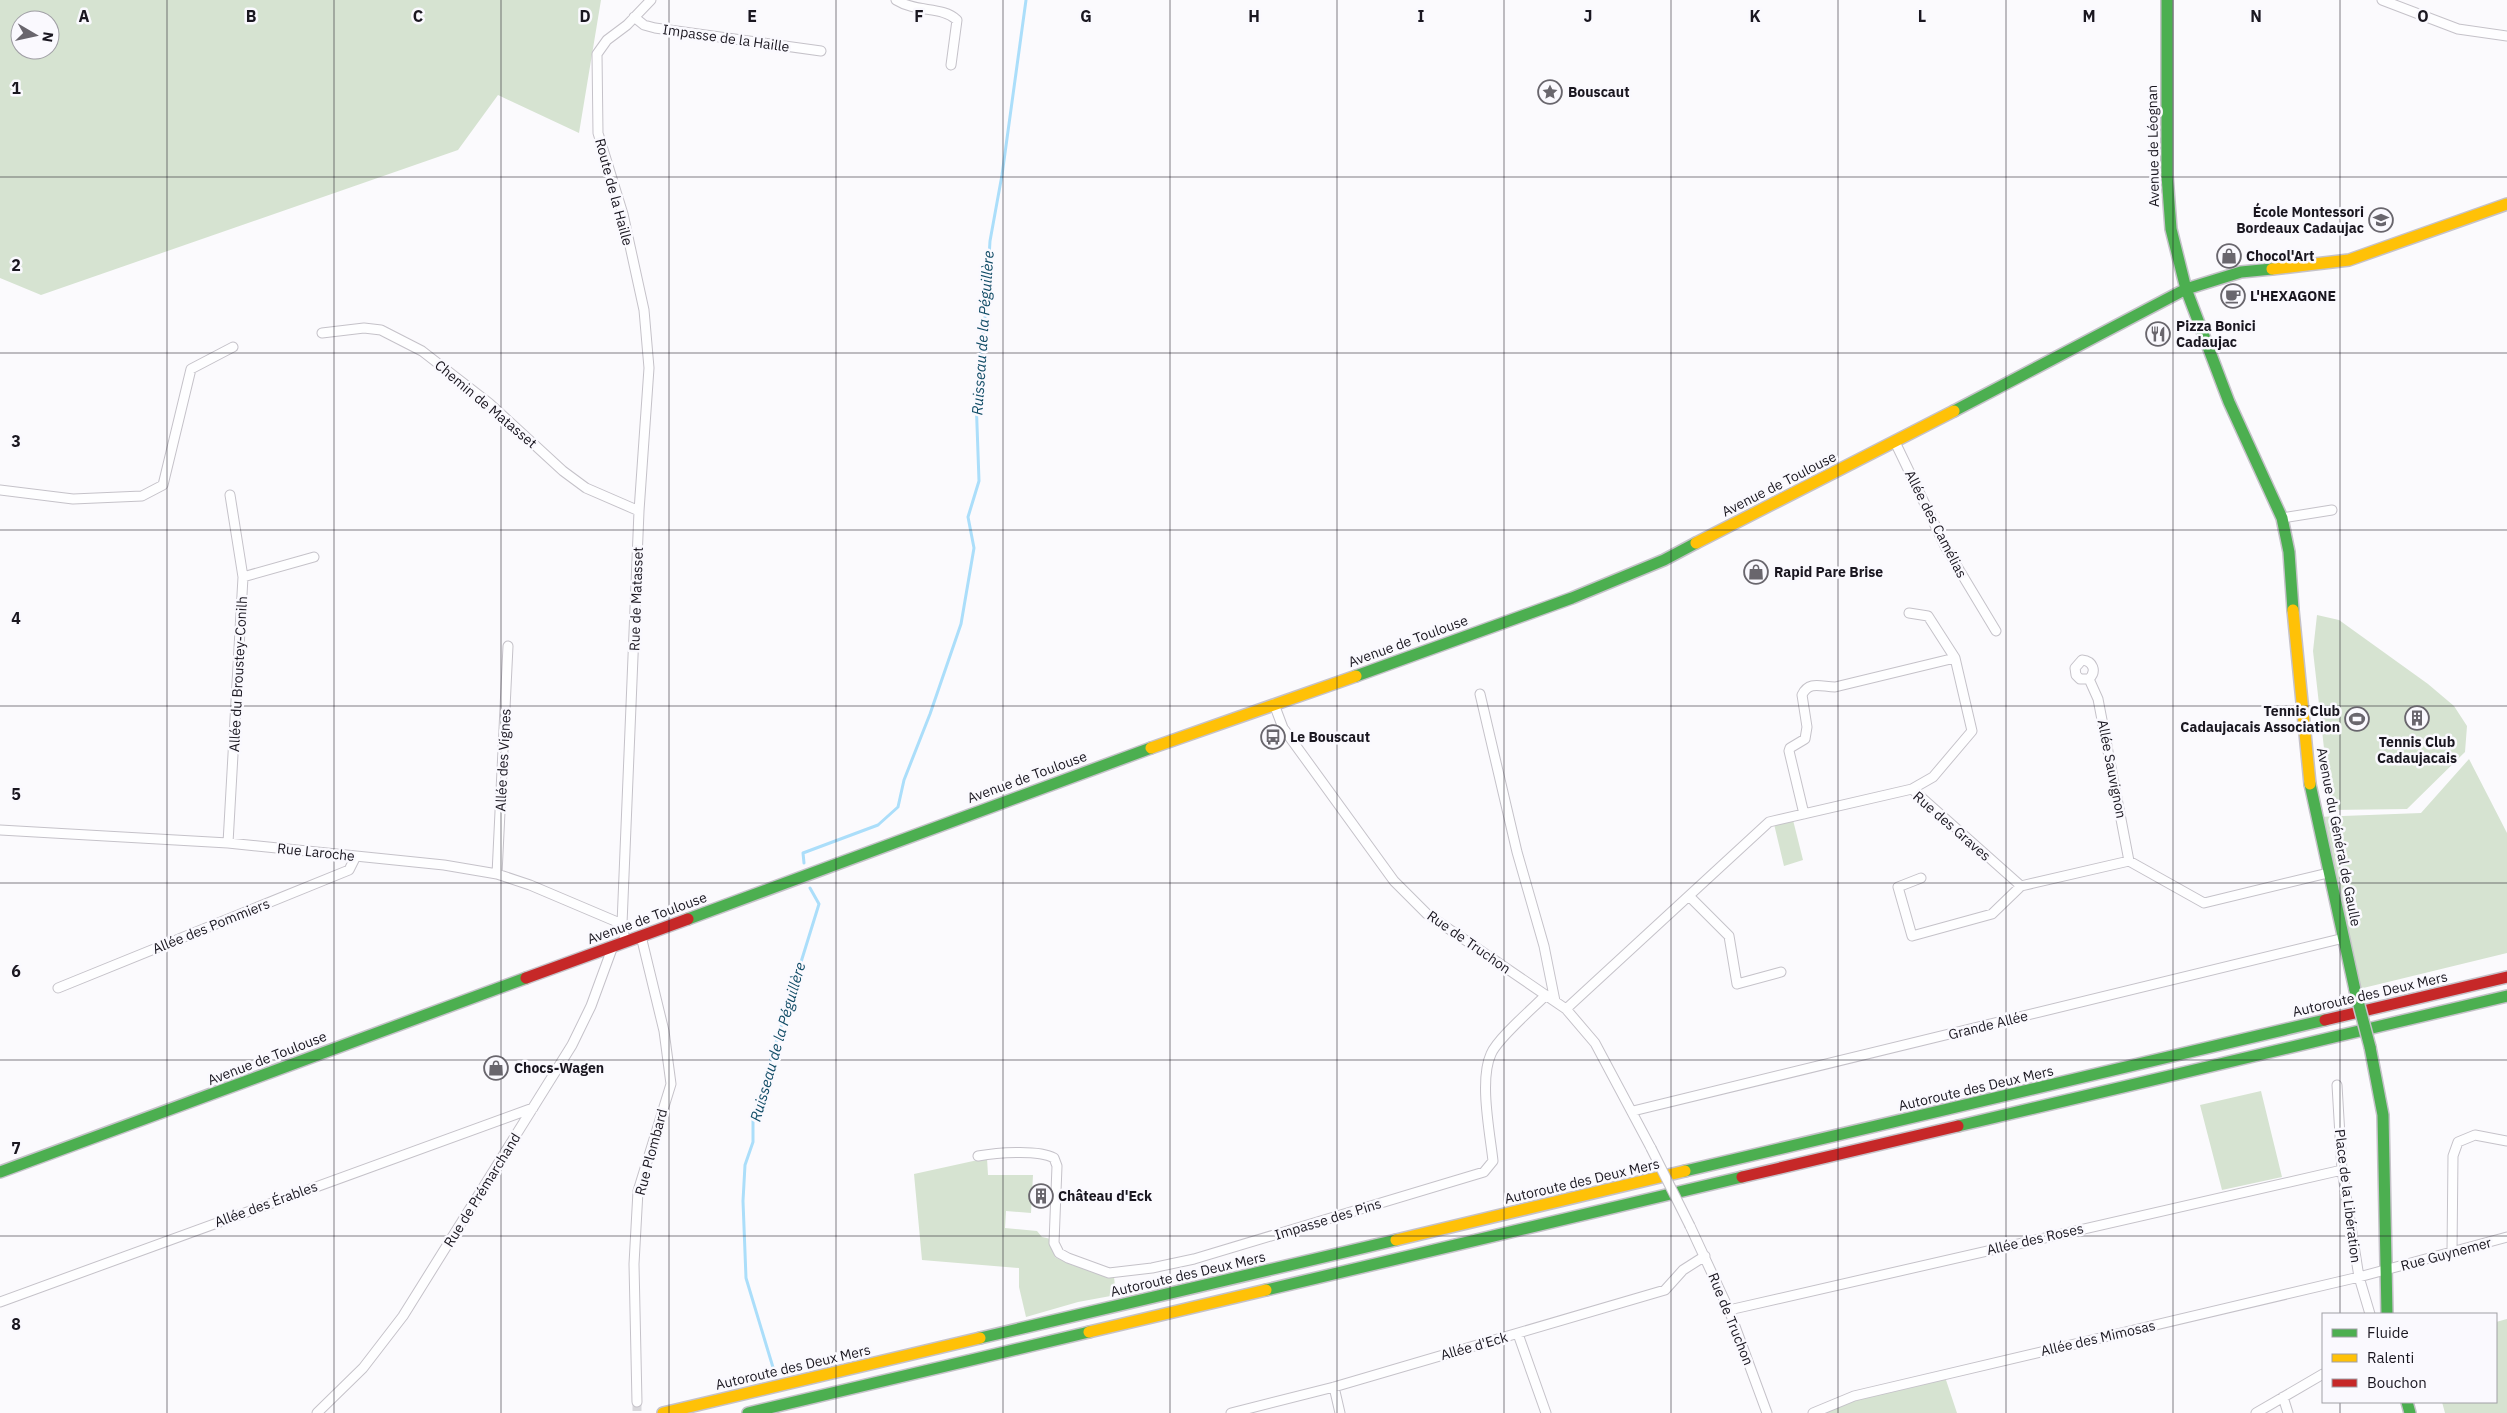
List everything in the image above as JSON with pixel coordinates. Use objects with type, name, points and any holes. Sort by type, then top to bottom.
[{"type":"main road","name":"Avenue de Léognan","points":[[2167,0],[2167,175],[2171,230],[2186,289]]},
{"type":"main road","points":[[2186,289],[2241,272],[2349,260],[2507,204]]},
{"type":"main road","name":"Avenue de Toulouse","points":[[0,1172],[625,941],[790,883],[908,836],[1274,704],[1389,666],[1474,632],[1572,598],[1664,560],[2044,365],[2186,289]]},
{"type":"main road","name":"Avenue du Général de Gaulle","points":[[2186,289],[2230,402],[2282,518],[2289,552],[2298,676],[2308,772],[2328,873],[2370,1047],[2383,1115],[2385,1270]]},
{"type":"main road","name":"Autoroute des Deux Mers","points":[[663,1413],[2507,977]]},
{"type":"main road","points":[[748,1413],[2507,996]]},
{"type":"main road","points":[[2385,1270],[2387,1313]]},
{"type":"street","name":"Route de la Haille","points":[[632,257],[623,214],[598,133],[597,54],[607,40],[634,18],[650,0]]},
{"type":"street","points":[[896,0],[914,9],[951,14],[957,20],[951,65]]},
{"type":"street","points":[[2382,0],[2458,29],[2507,36]]},
{"type":"street","name":"Impasse de la Haille","points":[[634,18],[644,25],[655,28],[821,51]]},
{"type":"street","name":"Rue de Matasset","points":[[625,941],[622,924],[639,511],[649,368],[644,310],[632,257]]},
{"type":"street","name":"Chemin de Matasset","points":[[322,333],[364,328],[381,330],[422,351],[489,403],[563,471],[586,488],[639,511]]},
{"type":"street","points":[[0,490],[73,499],[142,496],[163,485],[191,369],[233,347]]},
{"type":"street","name":"Allée des Camélias","points":[[1895,442],[1946,548],[1996,631]]},
{"type":"street","points":[[230,496],[243,577]]},
{"type":"street","points":[[2282,518],[2332,510]]},
{"type":"street","name":"Allée du Broustey-Conilh","points":[[228,843],[243,577],[314,557]]},
{"type":"street","points":[[1909,613],[1928,616],[1955,658],[1972,732],[1933,777],[1912,789]]},
{"type":"street","name":"Allée des Vignes","points":[[498,874],[508,646]]},
{"type":"street","points":[[1804,814],[1789,751],[1790,748],[1805,739],[1807,732],[1802,695],[1805,690],[1810,686],[1818,685],[1835,687],[1955,658]]},
{"type":"street","name":"Allée Sauvignon","points":[[2089,679],[2098,699],[2129,861]]},
{"type":"street","points":[[1480,694],[1517,852],[1544,946],[1555,1001]]},
{"type":"street","name":"Rue de Truchon","points":[[1274,704],[1283,728],[1394,881],[1427,914],[1566,1009],[1595,1043],[1633,1111],[1705,1256],[1729,1310],[1767,1413]]},
{"type":"street","name":"Rue des Graves","points":[[1566,1009],[1769,822],[1912,789],[2022,886]]},
{"type":"street","name":"Rue Laroche","points":[[0,830],[228,843],[444,865],[498,874],[530,884],[622,924]]},
{"type":"street","name":"Allée des Pommiers","points":[[58,988],[349,870],[356,856]]},
{"type":"street","points":[[1921,878],[1898,887],[1912,936],[1992,914],[2022,886],[2129,861],[2204,903],[2328,873]]},
{"type":"street","points":[[1688,896],[1729,936],[1737,984],[1781,972]]},
{"type":"street","name":"Rue Plombard","points":[[637,1402],[634,1264],[638,1191],[671,1084],[664,1031],[641,936]]},
{"type":"street","name":"Grande Allée","points":[[1633,1111],[2344,938]]},
{"type":"street","name":"Rue de Prémarchand","points":[[317,1413],[363,1368],[403,1316],[572,1045],[591,1006],[613,946]]},
{"type":"street","name":"Impasse des Pins","points":[[978,1156],[1001,1153],[1046,1155],[1054,1158],[1058,1166],[1054,1243],[1059,1253],[1068,1258],[1109,1273],[1194,1259],[1484,1172],[1492,1162],[1485,1088],[1491,1054],[1516,1023],[1546,995]]},
{"type":"street","name":"Place de la Libération","points":[[2337,1085],[2342,1170],[2359,1277],[2370,1313]]},
{"type":"street","name":"Allée des Érables","points":[[0,1302],[533,1108]]},
{"type":"street","points":[[2452,1251],[2453,1156],[2458,1142],[2475,1135],[2507,1141]]},
{"type":"street","name":"Allée des Roses","points":[[1729,1310],[2342,1170]]},
{"type":"street","name":"Rue Guynemer","points":[[2385,1270],[2507,1238]]},
{"type":"street","name":"Allée d'Eck","points":[[1231,1413],[1334,1387],[1664,1290],[1683,1270],[1705,1256]]},
{"type":"street","name":"Allée des Mimosas","points":[[1813,1413],[1854,1396],[2385,1270]]},
{"type":"street","points":[[1518,1334],[1546,1413]]},
{"type":"street","points":[[2256,1413],[2322,1375]]},
{"type":"street","points":[[1334,1387],[1340,1413]]},
{"type":"street","points":[[2283,1397],[2288,1413]]},
{"type":"green space","points":[[0,0],[601,0],[579,133],[498,95],[458,150],[41,295],[0,278]]},
{"type":"green space","points":[[2317,615],[2339,620],[2428,684],[2454,706],[2467,726],[2465,752],[2407,809],[2331,810],[2313,651]]},
{"type":"green space","points":[[2469,759],[2507,833],[2507,953],[2355,990],[2317,817],[2421,813]]},
{"type":"green space","points":[[1793,820],[1803,860],[1784,866],[1774,824]]},
{"type":"green space","points":[[2261,1091],[2282,1177],[2222,1190],[2200,1105]]},
{"type":"green space","points":[[987,1158],[988,1175],[1033,1175],[1031,1213],[1006,1211],[1005,1228],[1037,1231],[1042,1237],[1051,1239],[1055,1257],[1072,1265],[1114,1277],[1116,1295],[1078,1302],[1026,1317],[1019,1287],[1019,1268],[922,1260],[914,1174]]},
{"type":"green space","points":[[2507,1319],[2507,1413],[2445,1413],[2442,1403],[2497,1403],[2497,1322]]},
{"type":"green space","points":[[1945,1377],[1957,1413],[1823,1413],[1857,1397]]},
{"type":"waterway","name":"Ruisseau de la Péguillère","points":[[804,863],[803,853],[878,825],[898,807],[904,780],[930,714],[961,624],[974,548],[968,517],[979,481],[976,397],[986,308],[990,241],[1002,175],[1026,0]]},
{"type":"waterway","name":"Ruisseau de la Péguillère","points":[[775,1374],[746,1278],[743,1201],[745,1165],[753,1142],[753,1117],[819,904],[810,888]]},
{"type":"tunnel","points":[[637,1402],[637,1413]]},
{"type":"traffic: fast","points":[[2167,0],[2167,175],[2171,229],[2186,289],[2229,402],[2282,518],[2289,552],[2293,610]]},
{"type":"traffic: fast","points":[[1954,411],[2186,289],[2241,272],[2272,269]]},
{"type":"traffic: fast","points":[[1356,676],[1572,598],[1664,560],[1696,543]]},
{"type":"traffic: fast","points":[[688,919],[1151,748]]},
{"type":"traffic: fast","points":[[2310,784],[2355,990]]},
{"type":"traffic: fast","points":[[0,1172],[526,978]]},
{"type":"traffic: fast","points":[[2355,990],[2370,1047]]},
{"type":"traffic: fast","points":[[1958,1126],[2507,996]]},
{"type":"traffic: fast","points":[[1685,1171],[2325,1020]]},
{"type":"traffic: fast","points":[[2370,1047],[2383,1115],[2387,1313]]},
{"type":"traffic: fast","points":[[1266,1290],[1742,1177]]},
{"type":"traffic: fast","points":[[980,1338],[1396,1240]]},
{"type":"traffic: fast","points":[[748,1413],[1089,1332]]},
{"type":"traffic: fast","points":[[2407,1403],[2410,1413]]},
{"type":"traffic: slow","points":[[2272,269],[2349,260],[2507,204]]},
{"type":"traffic: slow","points":[[1696,543],[1954,411]]},
{"type":"traffic: slow","points":[[2293,610],[2310,784]]},
{"type":"traffic: slow","points":[[1151,748],[1356,676]]},
{"type":"traffic: slow","points":[[1396,1240],[1685,1171]]},
{"type":"traffic: slow","points":[[1089,1332],[1266,1290]]},
{"type":"traffic: slow","points":[[663,1413],[980,1338]]},
{"type":"traffic: jam","points":[[526,978],[688,919]]},
{"type":"traffic: jam","points":[[2325,1020],[2507,977]]},
{"type":"traffic: jam","points":[[1742,1177],[1958,1126]]},
{"type":"place","name":"Bouscaut","points":[[1550,92]]},
{"type":"place","name":"École Montessori Bordeaux Cadaujac","points":[[2381,220]]},
{"type":"place","name":"Chocol'Art","points":[[2229,256]]},
{"type":"place","name":"L'HEXAGONE","points":[[2233,296]]},
{"type":"place","name":"Pizza Bonici Cadaujac","points":[[2158,334]]},
{"type":"place","name":"Rapid Pare Brise","points":[[1756,572]]},
{"type":"place","name":"Tennis Club Cadaujacais","points":[[2417,718]]},
{"type":"place","name":"Tennis Club Cadaujacais Association","points":[[2357,719]]},
{"type":"place","name":"Le Bouscaut","points":[[1273,737]]},
{"type":"place","name":"Chocs-Wagen","points":[[496,1068]]},
{"type":"place","name":"Château d'Eck","points":[[1041,1196]]}]
